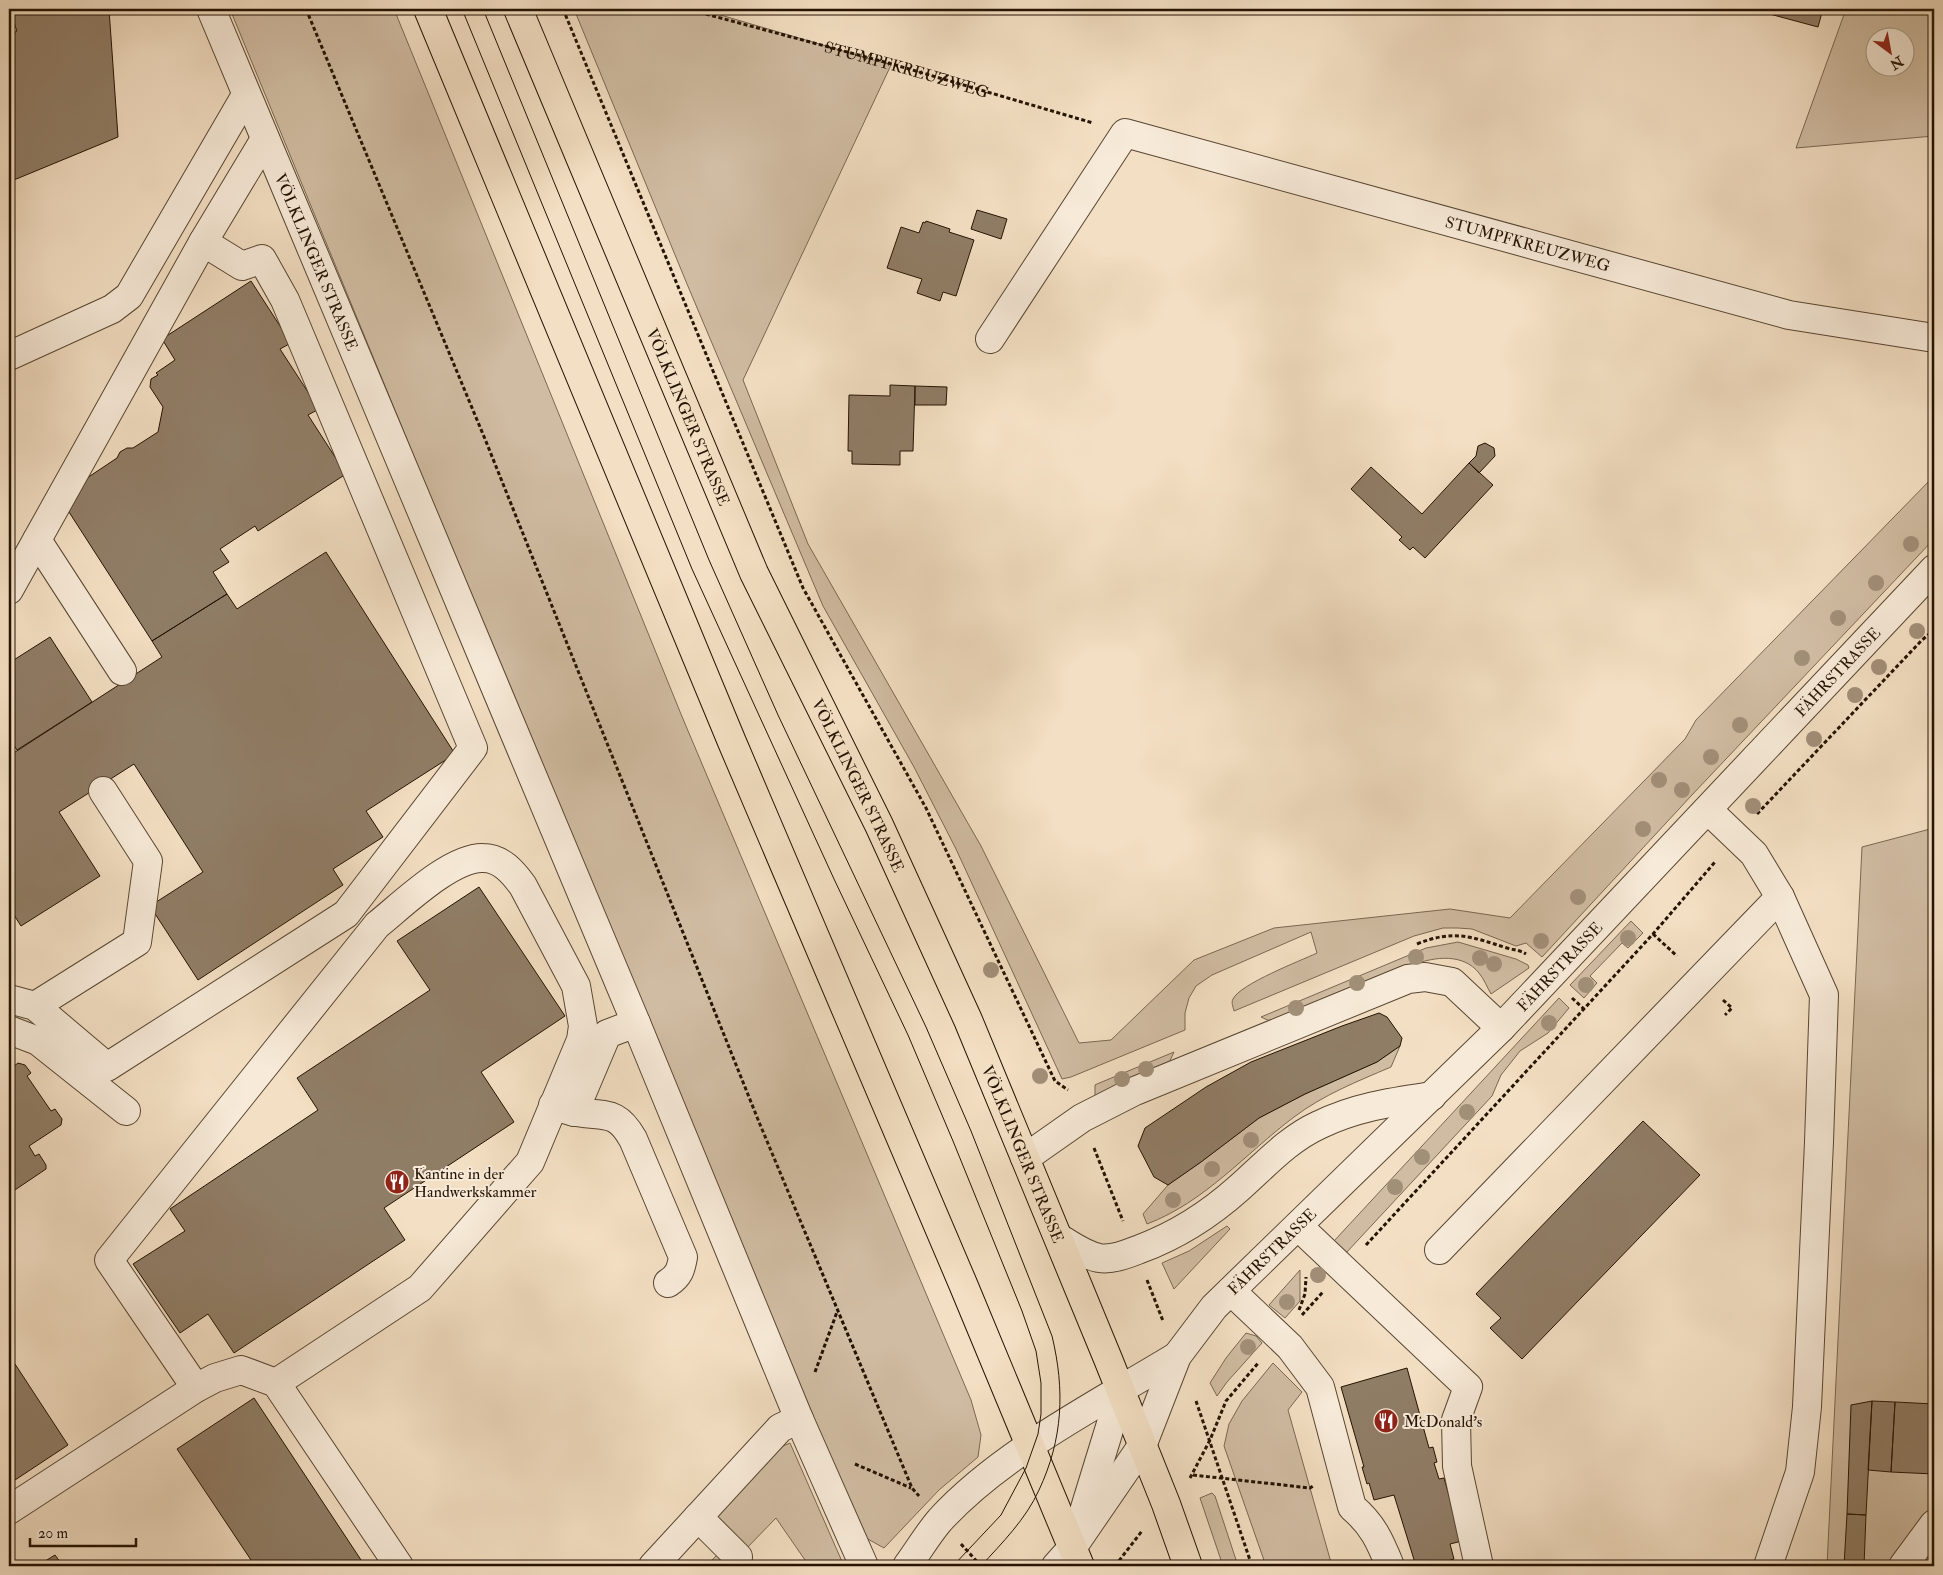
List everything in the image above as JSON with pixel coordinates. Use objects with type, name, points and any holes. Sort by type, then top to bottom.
[{"type":"main road","points":[[428,9],[728,733],[795,887],[1030,1446],[1069,1560]]},
{"type":"main road","name":"VÖLKLINGER STRASSE","points":[[518,9],[754,572],[883,834],[968,1020],[1121,1391],[1166,1504],[1188,1566]]},
{"type":"street","name":"VÖLKLINGER STRASSE","points":[[211,9],[636,1023],[797,1414],[864,1566]]},
{"type":"street","points":[[9,356],[112,309],[129,296],[246,95]]},
{"type":"street","points":[[990,339],[1124,133]]},
{"type":"street","name":"STUMPFKREUZWEG","points":[[1124,133],[1789,315],[1934,338]]},
{"type":"street","points":[[9,590],[203,242],[265,139]]},
{"type":"street","points":[[9,999],[35,1006],[107,1067],[346,914],[473,748],[285,300],[262,259],[242,266],[203,242]]},
{"type":"street","points":[[37,540],[122,671]]},
{"type":"street","name":"FÄHRSTRASSE","points":[[1069,1560],[1142,1446],[1178,1356],[1208,1314],[1501,1028],[1934,569]]},
{"type":"street","points":[[35,1006],[137,942],[148,861],[104,791]]},
{"type":"street","points":[[1708,810],[1754,854],[1780,897],[1824,995],[1820,1142],[1807,1407],[1800,1472],[1768,1566]]},
{"type":"street","points":[[196,1388],[109,1260],[377,925],[432,881],[458,863],[485,858],[500,862],[512,871],[523,886],[576,986],[584,1026],[564,1108]]},
{"type":"street","points":[[1439,1250],[1780,897]]},
{"type":"street","points":[[1025,1158],[1082,1118],[1128,1095],[1408,979],[1425,977],[1452,982],[1501,1028]]},
{"type":"street","points":[[276,1383],[420,1288],[530,1162],[607,1034],[636,1023]]},
{"type":"street","points":[[9,1030],[38,1041],[126,1111]]},
{"type":"street","points":[[1058,1238],[1084,1253],[1100,1258],[1115,1258],[1149,1246],[1164,1240],[1189,1225],[1237,1190],[1280,1151],[1318,1125],[1373,1104],[1432,1096]]},
{"type":"street","points":[[564,1108],[600,1114],[614,1118],[625,1125],[633,1139],[683,1257],[681,1270],[675,1279],[668,1283]]},
{"type":"street","points":[[1298,1226],[1468,1387],[1456,1420],[1457,1466],[1479,1566]]},
{"type":"street","points":[[1231,1291],[1287,1332],[1290,1347],[1320,1387],[1352,1507],[1367,1520],[1382,1544],[1390,1566]]},
{"type":"street","name":"FÄHRSTRASSE","points":[[907,1566],[940,1520],[978,1485],[1030,1446],[1178,1356]]},
{"type":"street","points":[[9,1510],[196,1388],[215,1378],[241,1370],[276,1383],[400,1566]]},
{"type":"street","points":[[1069,1560],[1121,1391]]},
{"type":"street","points":[[653,1566],[780,1428],[797,1414]]},
{"type":"street","points":[[698,1517],[738,1557]]},
{"type":"street","points":[[1903,1566],[1934,1524]]},
{"type":"path","points":[[306,9],[489,449],[837,1311],[912,1488],[923,1501]]},
{"type":"path","points":[[564,9],[803,588],[926,808],[1055,1081],[1067,1087]]},
{"type":"path","name":"STUMPFKREUZWEG","points":[[687,9],[901,67],[1124,133]]},
{"type":"path","points":[[1762,809],[1922,640],[1934,630]]},
{"type":"path","points":[[1372,1238],[1653,934],[1714,863]]},
{"type":"path","points":[[1653,934],[1667,947]]},
{"type":"path","points":[[1090,1140],[1126,1228]]},
{"type":"path","points":[[1306,1269],[1305,1294],[1287,1332],[1233,1391],[1216,1422],[1210,1440],[1192,1475],[1310,1488],[1340,1462]]},
{"type":"path","points":[[1145,1277],[1158,1307]]},
{"type":"path","points":[[797,1414],[804,1402],[837,1311]]},
{"type":"path","points":[[1197,1405],[1252,1566]]},
{"type":"path","points":[[816,1458],[828,1453],[912,1488]]},
{"type":"path","points":[[1115,1566],[1140,1534]]},
{"type":"path","points":[[962,1545],[981,1566]]},
{"type":"shaded area","points":[[230,9],[394,9],[683,719],[971,1400],[981,1435],[978,1457],[939,1490],[884,1548],[866,1538],[825,1456]]},
{"type":"shaded area","points":[[574,9],[700,9],[891,65],[743,380],[808,544],[981,846],[1079,1043],[1111,1040],[1194,960],[1274,928],[1450,909],[1510,918],[1685,739],[1696,720],[1934,476],[1934,539],[1542,957],[1526,943],[1516,946],[1472,929],[1443,928],[1414,936],[1234,1011],[1232,1003],[1238,993],[1271,973],[1317,953],[1311,932],[1212,975],[1196,986],[1189,998],[1185,1013],[1185,1030],[1062,1079],[956,849],[914,767],[823,606],[687,284]]},
{"type":"shaded area","points":[[1846,9],[1934,9],[1934,136],[1796,148]]},
{"type":"shaded area","points":[[1934,828],[1934,1566],[1827,1566],[1862,847]]},
{"type":"shaded area","points":[[1631,921],[1643,933],[1628,948],[1622,943],[1590,976],[1597,983],[1584,998],[1570,985]]},
{"type":"shaded area","points":[[1458,942],[1516,959],[1528,965],[1529,968],[1491,994],[1479,973],[1465,962],[1440,958],[1415,964],[1272,1022],[1261,1017],[1426,948]]},
{"type":"shaded area","points":[[1559,998],[1569,1008],[1548,1033],[1520,1051],[1501,1075],[1492,1096],[1346,1253],[1334,1241]]},
{"type":"shaded area","points":[[1400,1046],[1391,1067],[1341,1089],[1305,1109],[1206,1190],[1168,1215],[1147,1224],[1143,1214],[1168,1185],[1259,1118],[1305,1094],[1377,1062]]},
{"type":"shaded area","points":[[1174,1052],[1168,1065],[1095,1096],[1095,1085]]},
{"type":"shaded area","points":[[1227,1226],[1230,1229],[1174,1289],[1162,1263],[1189,1251]]},
{"type":"shaded area","points":[[1300,1270],[1300,1301],[1285,1318],[1269,1305]]},
{"type":"shaded area","points":[[1246,1333],[1256,1336],[1262,1343],[1217,1396],[1210,1383],[1226,1358]]},
{"type":"shaded area","points":[[1273,1363],[1302,1392],[1288,1410],[1332,1566],[1266,1566],[1224,1446],[1229,1424],[1242,1401]]},
{"type":"shaded area","points":[[790,1443],[844,1566],[800,1566],[805,1560],[776,1518],[744,1551],[712,1520],[776,1449]]},
{"type":"shaded area","points":[[1212,1493],[1215,1496],[1238,1566],[1223,1566],[1200,1498]]},
{"type":"shaded area","points":[[719,1553],[729,1566],[706,1566]]},
{"type":"building","points":[[9,9],[109,9],[118,137],[9,182],[9,36],[17,31]]},
{"type":"building","points":[[1751,9],[1823,9],[1818,27]]},
{"type":"building","points":[[977,210],[1007,219],[1001,239],[971,229]]},
{"type":"building","points":[[926,221],[950,229],[949,232],[974,240],[956,296],[943,292],[940,301],[917,293],[922,279],[887,268],[901,227],[919,233],[923,222],[925,223]]},
{"type":"building","points":[[251,281],[291,343],[280,349],[319,409],[308,415],[346,474],[258,531],[255,526],[220,549],[229,562],[213,572],[227,594],[152,641],[69,512],[75,486],[117,458],[120,452],[127,448],[133,448],[158,432],[163,407],[150,387],[151,379],[158,375],[156,373],[175,360],[162,339]]},
{"type":"building","points":[[890,385],[915,386],[913,451],[900,451],[900,465],[852,464],[852,451],[848,451],[849,395],[890,396]]},
{"type":"building","points":[[915,386],[947,387],[946,405],[915,405]]},
{"type":"building","points":[[1485,443],[1494,448],[1495,456],[1479,473],[1469,463],[1476,456],[1478,446]]},
{"type":"building","points":[[1469,463],[1493,485],[1425,558],[1413,547],[1410,550],[1399,540],[1402,537],[1351,489],[1371,467],[1422,514]]},
{"type":"building","points":[[326,552],[455,754],[366,811],[383,837],[333,869],[343,885],[198,980],[150,906],[203,872],[134,764],[59,812],[100,876],[21,926],[9,907],[9,756],[162,657],[152,641],[227,594],[237,609]]},
{"type":"building","points":[[50,637],[92,702],[17,750],[9,738],[9,663]]},
{"type":"building","points":[[479,887],[565,1016],[481,1072],[514,1122],[384,1208],[405,1240],[234,1353],[208,1314],[180,1333],[133,1264],[185,1231],[170,1209],[318,1110],[297,1078],[430,990],[397,941]]},
{"type":"building","points":[[1379,1013],[1387,1017],[1402,1038],[1400,1046],[1377,1062],[1305,1094],[1259,1118],[1168,1185],[1154,1177],[1138,1146],[1145,1128],[1206,1087],[1251,1062]]},
{"type":"building","points":[[18,1063],[25,1065],[31,1073],[27,1076],[51,1111],[55,1109],[62,1119],[61,1125],[29,1146],[35,1156],[39,1154],[46,1165],[46,1169],[9,1194],[9,1070]]},
{"type":"building","points":[[1643,1121],[1700,1175],[1522,1359],[1490,1328],[1501,1318],[1476,1294]]},
{"type":"building","points":[[15,1364],[68,1445],[9,1484],[9,1368]]},
{"type":"building","points":[[1407,1368],[1429,1448],[1433,1447],[1437,1462],[1434,1463],[1439,1479],[1444,1478],[1462,1541],[1450,1544],[1454,1559],[1432,1566],[1416,1566],[1394,1495],[1374,1500],[1362,1467],[1364,1467],[1341,1387]]},
{"type":"building","points":[[254,1398],[365,1566],[255,1566],[177,1449]]},
{"type":"building","points":[[1872,1401],[1895,1402],[1891,1472],[1868,1470]]},
{"type":"building","points":[[1872,1401],[1866,1515],[1847,1514],[1851,1405]]},
{"type":"building","points":[[1895,1402],[1934,1404],[1934,1474],[1891,1472]]},
{"type":"building","points":[[1847,1514],[1866,1515],[1864,1566],[1844,1566]]},
{"type":"building","points":[[55,1555],[63,1566],[37,1566]]},
{"type":"tram line","points":[[462,9],[692,569],[834,879],[908,1035],[1022,1311],[1036,1351],[1041,1383],[1041,1414],[1038,1434],[1026,1468],[1001,1515],[953,1566]]},
{"type":"tram line","points":[[483,9],[709,560],[778,715],[926,1027],[971,1131],[1052,1336],[1059,1376],[1060,1395],[1057,1433],[1053,1452],[1034,1501],[1013,1530],[981,1566]]},
{"type":"place","name":"Kantine in der Handwerkskammer","points":[[397,1182]]},
{"type":"place","name":"McDonald's","points":[[1386,1421]]}]
